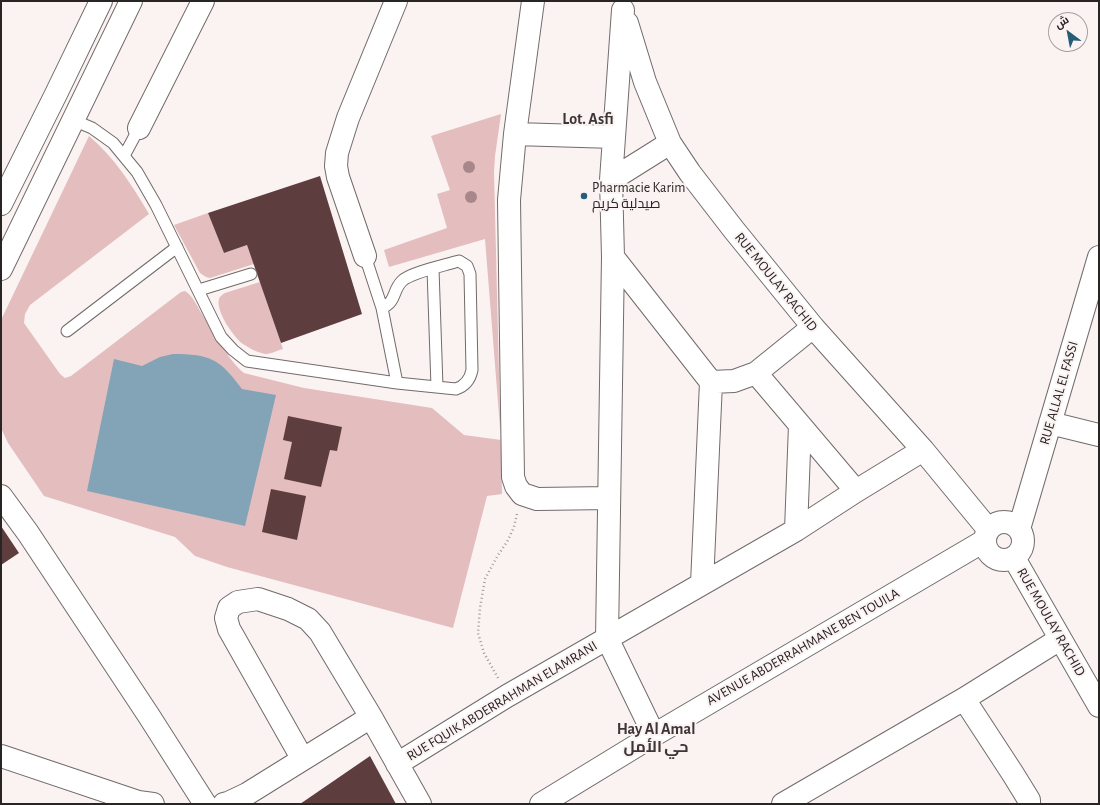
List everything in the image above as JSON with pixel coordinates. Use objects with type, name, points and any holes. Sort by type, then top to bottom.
[{"type":"street","points":[[1,204],[101,1]]},
{"type":"street","points":[[1,269],[131,1]]},
{"type":"street","points":[[139,128],[203,1]]},
{"type":"street","points":[[365,256],[338,178],[336,166],[337,152],[348,118],[396,1]]},
{"type":"street","points":[[533,1],[515,134],[509,200],[513,477],[516,486],[522,494],[537,499],[609,498]]},
{"type":"street","points":[[622,5],[612,180],[613,257],[607,638],[654,735]]},
{"type":"street","name":"RUE MOULAY RACHID","points":[[622,5],[645,82],[670,143],[690,173],[813,327],[923,450],[986,535]]},
{"type":"street","points":[[515,134],[614,137]]},
{"type":"street","points":[[612,180],[670,143]]},
{"type":"street","points":[[613,257],[711,382],[702,584]]},
{"type":"street","name":"RUE ALLAL EL FASSI","points":[[1019,529],[1099,257]]},
{"type":"street","points":[[711,382],[734,381],[756,373],[813,327]]},
{"type":"street","points":[[756,373],[856,491]]},
{"type":"street","points":[[1050,423],[1099,435]]},
{"type":"street","points":[[796,530],[800,425]]},
{"type":"street","name":"RUE FQUIK ABDERRAHMAN ELAMRANI","points":[[397,764],[507,696],[796,530],[923,450]]},
{"type":"street","points":[[1,496],[28,533],[206,804]]},
{"type":"street","points":[[1000,522],[1007,522],[1014,524],[1019,529],[1023,534],[1024,541],[1022,548],[1014,558],[1000,560],[988,554],[986,535],[994,525],[1000,522]]},
{"type":"street","name":"AVENUE ABDERRAHMANE BEN TOUILA","points":[[541,804],[986,535]]},
{"type":"street","name":"RUE MOULAY RACHID","points":[[1014,558],[1099,706]]},
{"type":"street","points":[[302,758],[229,629],[226,618],[228,608],[238,602],[258,599],[288,609],[308,619],[320,632],[420,804]]},
{"type":"street","points":[[783,804],[964,699],[1060,639]]},
{"type":"street","points":[[964,699],[1013,774],[1029,800],[1029,804]]},
{"type":"street","points":[[224,804],[247,794],[302,758],[370,717]]},
{"type":"street","points":[[1,756],[138,802],[152,804]]},
{"type":"lane","points":[[73,120],[100,133],[113,143],[137,172],[156,205],[221,337],[233,350],[247,361],[397,383],[456,389],[462,387],[471,377],[470,274],[467,266],[459,261],[406,278],[399,284],[391,302],[382,308]]},
{"type":"lane","points":[[124,156],[139,128]]},
{"type":"lane","points":[[67,331],[177,247]]},
{"type":"lane","points":[[365,256],[382,308],[397,383]]},
{"type":"lane","points":[[432,269],[437,387]]},
{"type":"lane","points":[[199,290],[250,274]]},
{"type":"path","points":[[507,696],[484,653],[478,633],[485,579],[514,527],[522,494]]},
{"type":"shaded area","points":[[501,114],[494,172],[501,434],[485,239],[389,267],[384,250],[447,228],[437,194],[450,190],[431,136]]},
{"type":"shaded area","points":[[89,136],[107,153],[122,172],[149,214],[30,305],[25,314],[24,323],[60,374],[65,378],[71,376],[181,292],[185,291],[195,301],[232,361],[244,373],[304,388],[432,408],[464,435],[501,440],[502,494],[487,496],[453,628],[227,567],[195,556],[175,537],[44,496],[8,443],[1,428],[1,320]]},
{"type":"shaded area","points":[[208,213],[224,253],[247,245],[254,264],[210,278],[200,273],[174,225]]},
{"type":"shaded area","points":[[260,282],[283,349],[268,354],[245,346],[239,341],[230,330],[222,316],[219,304],[220,297],[225,293]]},
{"type":"water","points":[[173,354],[196,355],[213,360],[227,371],[242,389],[276,395],[245,526],[87,491],[114,359],[142,366],[160,357]]},
{"type":"building","points":[[320,176],[362,314],[281,343],[247,245],[224,253],[208,213]]},
{"type":"building","points":[[288,416],[342,427],[337,451],[330,450],[321,487],[284,479],[292,442],[283,440]]},
{"type":"building","points":[[271,489],[306,496],[297,540],[262,532]]},
{"type":"building","points":[[1,526],[19,553],[1,565]]},
{"type":"building","points":[[370,756],[396,804],[300,804]]},
{"type":"place","name":"Pharmacie Karim صيدلية كريم","points":[[584,196]]},
{"type":"district","name":"Lot. Asfi","points":[[588,119]]},
{"type":"district","name":"Hay Al Amal حي الأمل","points":[[656,738]]}]
